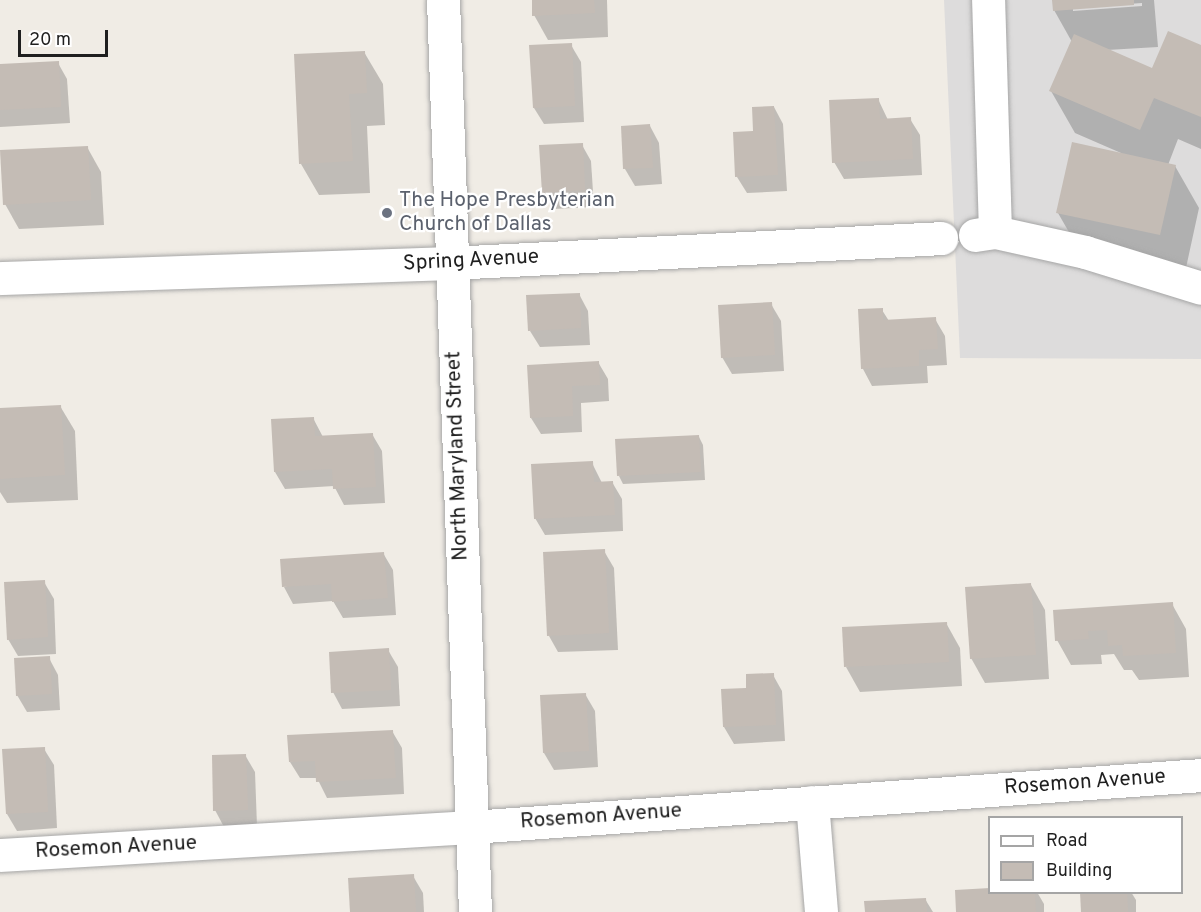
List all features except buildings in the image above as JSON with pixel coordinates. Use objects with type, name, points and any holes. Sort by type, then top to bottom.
[{"type":"street","name":"North Maryland Street","points":[[443,0],[450,262],[475,912]]},
{"type":"street","points":[[988,0],[985,234],[1085,252],[1201,288]]},
{"type":"street","name":"Spring Avenue","points":[[0,278],[450,262],[941,238]]},
{"type":"street","name":"Rosemon Avenue","points":[[0,855],[471,827],[1201,775]]},
{"type":"street","points":[[812,802],[822,912]]},
{"type":"shaded area","points":[[944,0],[1201,0],[1201,359],[960,358]]},
{"type":"place","name":"The Hope Presbyterian Church of Dallas","points":[[387,213]]}]
